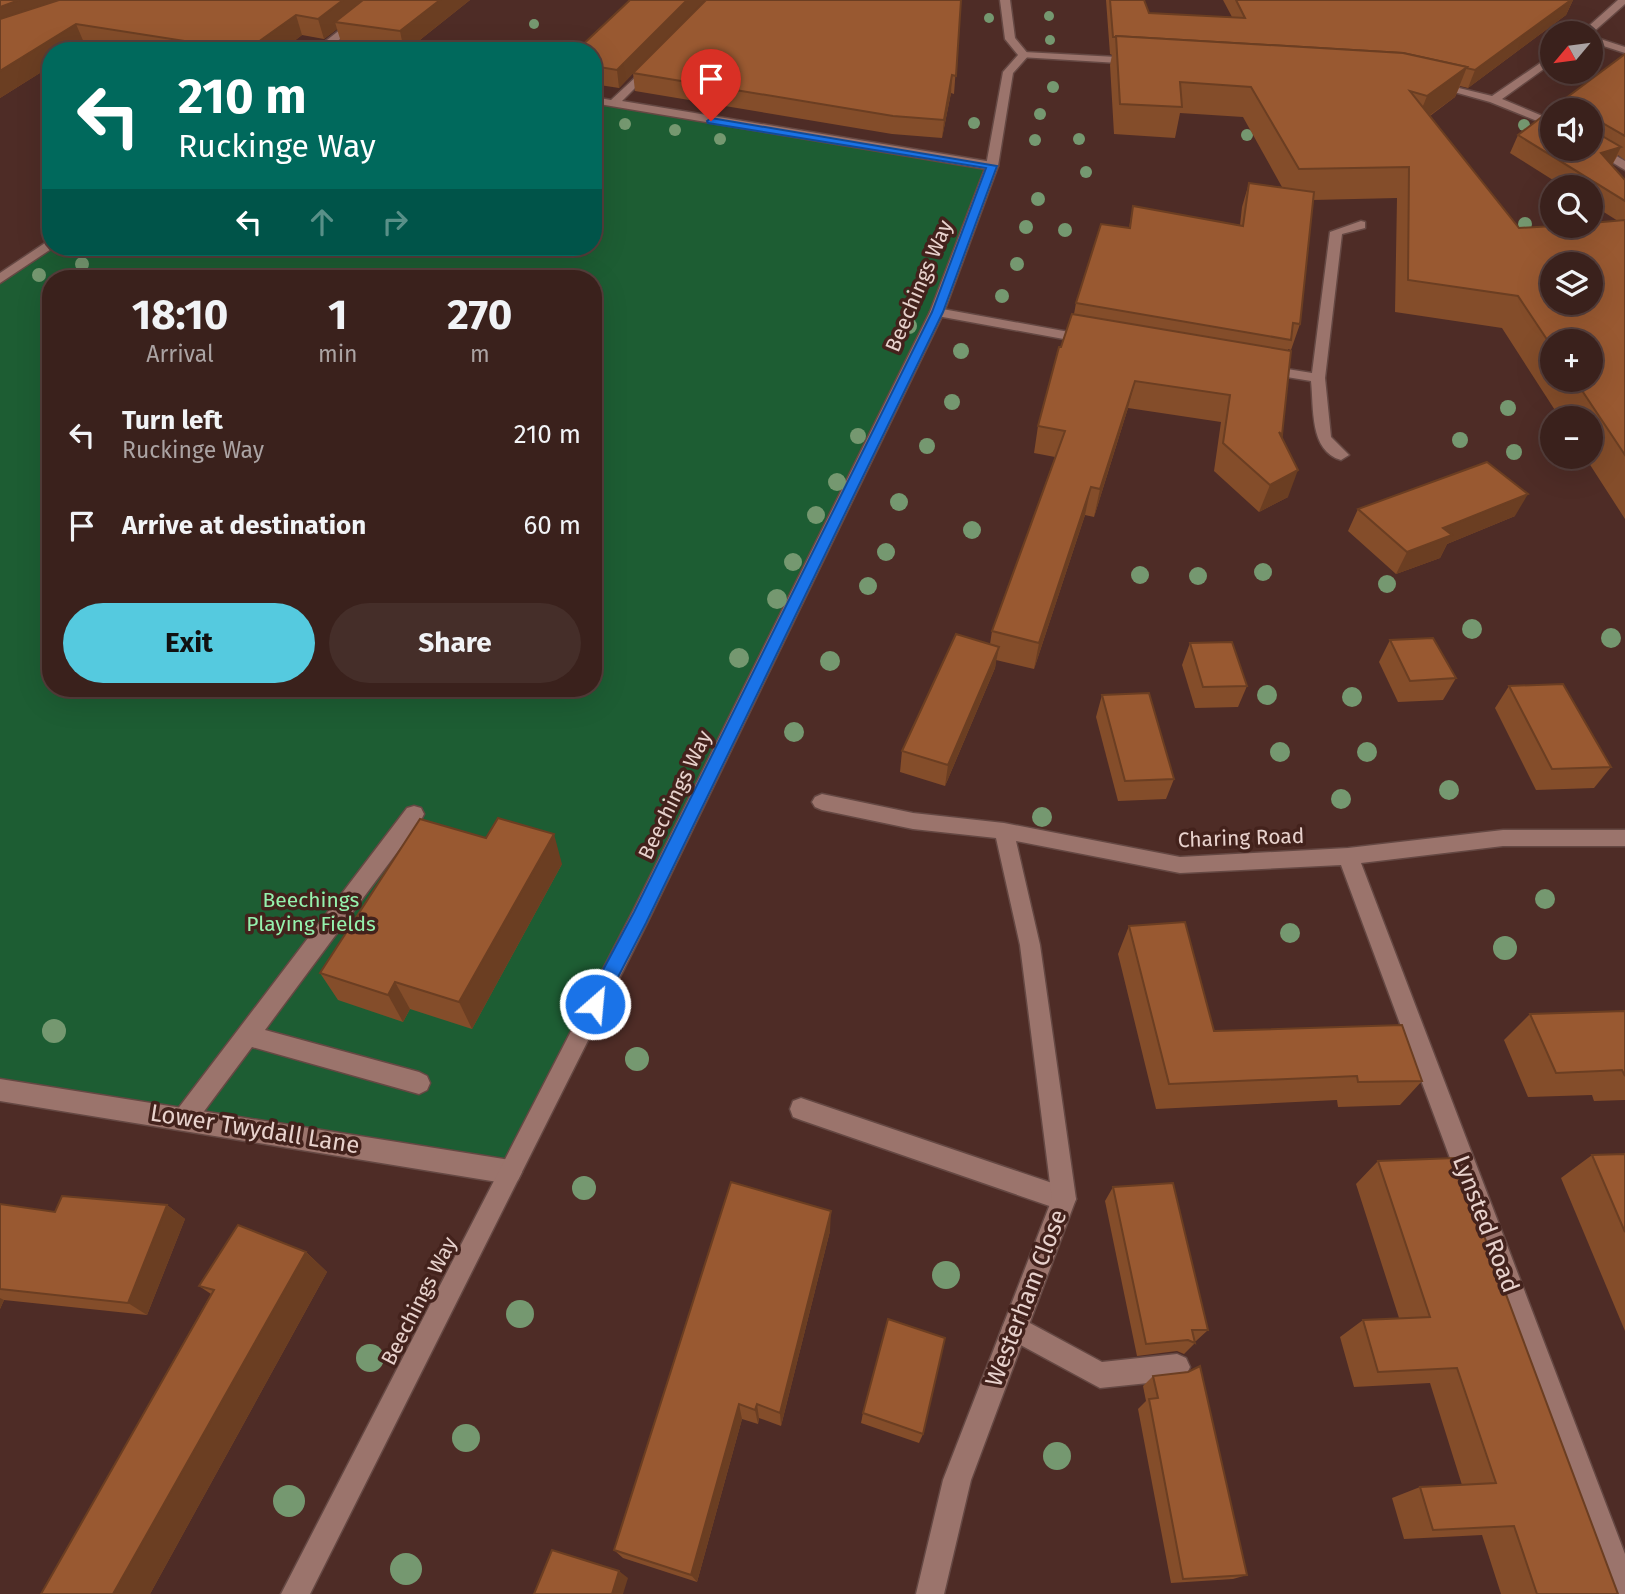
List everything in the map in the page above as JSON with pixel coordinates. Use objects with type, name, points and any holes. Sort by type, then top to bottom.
[{"type":"street","points":[[330,42],[384,0]]},
{"type":"street","points":[[1005,0],[1010,39],[1024,55],[1145,62]]},
{"type":"street","points":[[1600,21],[1624,0]]},
{"type":"street","points":[[1603,43],[1625,50]]},
{"type":"street","name":"Beechings Way","points":[[295,1594],[640,918],[937,312],[992,166],[1008,72],[1024,55]]},
{"type":"street","points":[[614,103],[660,56]]},
{"type":"street","points":[[1494,100],[1540,67]]},
{"type":"street","points":[[1418,82],[1494,100],[1540,119]]},
{"type":"street","points":[[602,101],[992,166]]},
{"type":"street","points":[[1603,152],[1625,166]]},
{"type":"street","points":[[1341,455],[1324,438],[1318,378],[1336,232],[1361,225]]},
{"type":"street","points":[[0,279],[42,249]]},
{"type":"street","points":[[937,312],[1105,342]]},
{"type":"street","points":[[1252,367],[1318,378]]},
{"type":"street","name":"Charing Road","points":[[822,802],[913,821],[1004,831],[1180,865],[1348,856],[1503,838],[1625,838]]},
{"type":"street","points":[[185,1118],[414,814]]},
{"type":"street","name":"Westerham Close","points":[[930,1594],[957,1480],[1064,1199],[1030,945],[1004,831]]},
{"type":"street","name":"Lynsted Road","points":[[1348,856],[1625,1591]]},
{"type":"street","points":[[247,1035],[419,1083]]},
{"type":"street","name":"Lower Twydall Lane","points":[[0,1090],[510,1172]]},
{"type":"street","points":[[801,1109],[1064,1199]]},
{"type":"street","points":[[1014,1328],[1100,1375],[1177,1367]]},
{"type":"green space","name":"Beechings Playing Fields","points":[[602,101],[992,166],[937,312],[510,1172],[0,1090],[0,279],[42,253],[42,256],[602,256]]},
{"type":"building","points":[[0,0],[19,0],[0,7]]},
{"type":"building","points":[[59,0],[343,0],[318,19],[296,15],[258,42],[191,42],[76,24],[47,42],[42,42],[42,45],[0,71],[0,19]]},
{"type":"building","points":[[363,0],[440,0],[400,31],[335,22]]},
{"type":"building","points":[[630,0],[687,0],[617,70],[602,68],[602,42],[586,42]]},
{"type":"building","points":[[706,0],[961,0],[956,76],[952,75],[944,120],[893,116],[633,73]]},
{"type":"building","points":[[1110,0],[1144,0],[1149,13],[1245,18],[1236,0],[1571,0],[1475,70],[1403,53],[1113,37]]},
{"type":"building","points":[[1116,36],[1403,53],[1467,67],[1427,96],[1410,91],[1519,228],[1540,227],[1540,238],[1603,238],[1603,222],[1625,220],[1625,455],[1603,422],[1603,406],[1592,406],[1583,392],[1603,392],[1603,329],[1540,329],[1518,296],[1408,280],[1409,167],[1299,169],[1251,87],[1180,82],[1182,107],[1120,104]]},
{"type":"building","points":[[1625,54],[1625,136],[1603,123],[1603,98],[1566,98],[1585,84],[1603,84],[1603,70]]},
{"type":"building","points":[[1540,118],[1540,149],[1518,135]]},
{"type":"building","points":[[1603,136],[1621,147],[1603,152]]},
{"type":"building","points":[[1603,155],[1625,180],[1625,201],[1603,187],[1603,175],[1583,175],[1560,161],[1603,161]]},
{"type":"building","points":[[1249,183],[1314,192],[1300,324],[1293,323],[1291,340],[1076,303],[1101,224],[1130,228],[1133,206],[1243,226]]},
{"type":"building","points":[[1072,314],[1291,351],[1282,435],[1279,432],[1298,470],[1270,485],[1223,443],[1230,395],[1135,381],[1100,489],[1091,487],[1039,643],[992,631],[1065,431],[1038,426],[1059,347]]},
{"type":"building","points":[[1487,462],[1528,494],[1443,528],[1452,535],[1407,552],[1358,509]]},
{"type":"building","points":[[956,634],[999,647],[948,765],[902,751]]},
{"type":"building","points":[[1433,638],[1456,678],[1410,681],[1390,640]]},
{"type":"building","points":[[1232,642],[1247,686],[1203,687],[1190,643]]},
{"type":"building","points":[[1563,684],[1611,767],[1552,769],[1509,686]]},
{"type":"building","points":[[1149,693],[1174,779],[1125,781],[1102,695]]},
{"type":"building","points":[[498,818],[554,834],[459,1002],[395,982],[388,995],[320,973],[420,819],[486,838]]},
{"type":"building","points":[[1185,922],[1214,1031],[1402,1025],[1422,1081],[1358,1082],[1357,1076],[1169,1084],[1129,926]]},
{"type":"building","points":[[1625,1011],[1625,1076],[1622,1070],[1556,1073],[1530,1014]]},
{"type":"building","points":[[1625,1154],[1625,1232],[1592,1155]]},
{"type":"building","points":[[1455,1158],[1618,1594],[1537,1594],[1514,1526],[1433,1530],[1420,1487],[1496,1483],[1457,1368],[1378,1372],[1363,1320],[1430,1317],[1378,1161]]},
{"type":"building","points":[[731,1182],[831,1211],[780,1413],[757,1404],[755,1410],[739,1404],[691,1575],[614,1550]]},
{"type":"building","points":[[1173,1183],[1208,1330],[1192,1330],[1195,1343],[1188,1340],[1146,1344],[1113,1187]]},
{"type":"building","points":[[62,1196],[167,1205],[128,1303],[0,1289],[0,1204],[55,1212]]},
{"type":"building","points":[[238,1225],[306,1252],[113,1594],[41,1594],[214,1290],[199,1286]]},
{"type":"building","points":[[888,1319],[945,1338],[923,1434],[863,1413]]},
{"type":"building","points":[[1200,1366],[1247,1575],[1183,1579],[1149,1399],[1158,1398],[1153,1376],[1188,1372]]},
{"type":"building","points":[[552,1550],[619,1571],[612,1594],[534,1594]]},
{"type":"route","points":[[595,1004],[640,918],[937,312],[992,166],[711,121]]}]
